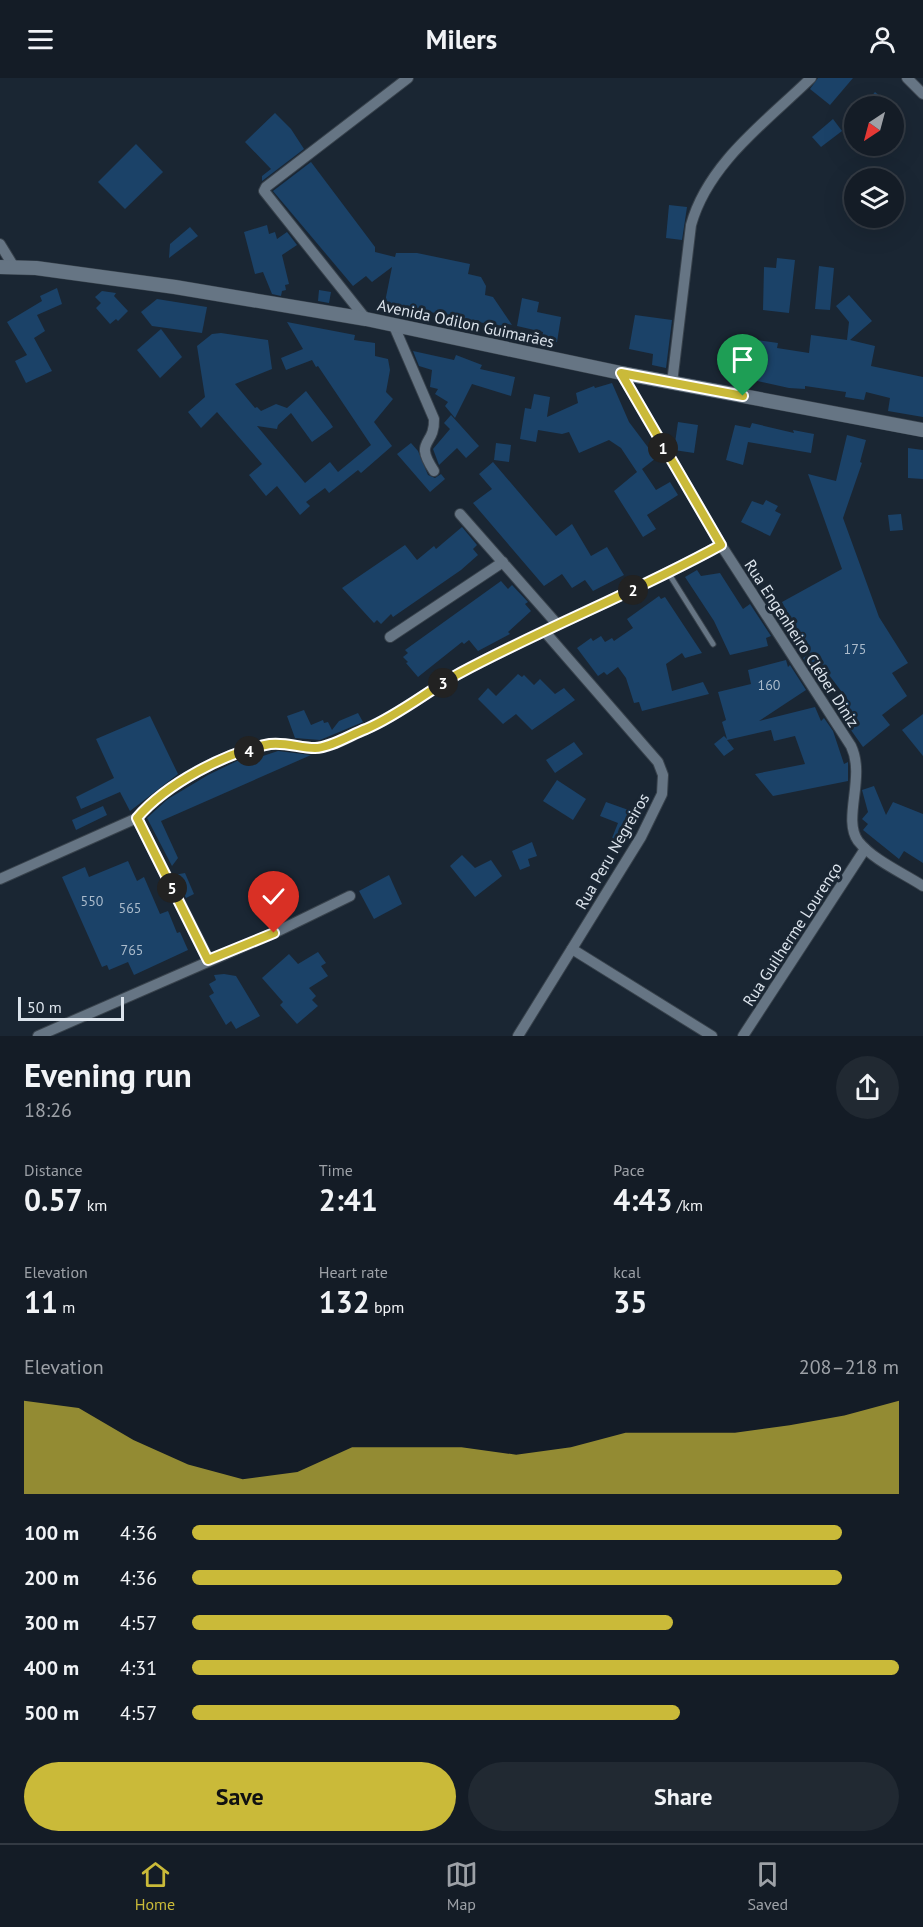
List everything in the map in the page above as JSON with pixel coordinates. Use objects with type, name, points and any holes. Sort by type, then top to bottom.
[{"type":"street","points":[[366,319],[264,193],[266,187],[408,78]]},
{"type":"street","points":[[672,383],[691,225],[695,210],[715,175],[735,150],[811,78]]},
{"type":"street","points":[[907,78],[923,94]]},
{"type":"street","points":[[0,244],[7,267]]},
{"type":"street","name":"Avenida Odilon Guimarães","points":[[7,267],[175,288],[366,319],[621,373],[923,430]]},
{"type":"street","points":[[394,326],[434,419],[434,429],[423,448],[424,456],[434,471]]},
{"type":"street","name":"Rua Engenheiro Cléber Diniz","points":[[621,373],[721,545],[855,756],[857,778],[852,824],[855,836],[865,849]]},
{"type":"street","points":[[460,514],[557,624]]},
{"type":"street","points":[[0,879],[137,818],[153,799],[189,777],[234,756],[284,743],[320,747],[369,728],[460,673],[557,624],[669,574],[721,545]]},
{"type":"street","points":[[390,637],[503,562]]},
{"type":"street","name":"Rua Peru Negreiros","points":[[518,1036],[641,837],[662,794],[664,782],[658,762],[651,753],[545,632]]},
{"type":"street","points":[[137,818],[208,960]]},
{"type":"street","points":[[865,849],[923,886]]},
{"type":"street","name":"Rua Guilherme Lourenço","points":[[743,1036],[865,849]]},
{"type":"street","points":[[38,1036],[274,933],[350,896]]},
{"type":"street","points":[[572,949],[712,1036]]},
{"type":"lane","points":[[669,574],[713,644]]},
{"type":"building","points":[[818,78],[853,78],[830,105],[810,89]]},
{"type":"building","points":[[275,113],[291,129],[304,149],[262,181],[262,176],[271,169],[245,142]]},
{"type":"building","points":[[833,119],[842,131],[821,147],[812,137]]},
{"type":"building","points":[[136,144],[163,172],[125,209],[98,182]]},
{"type":"building","points":[[311,162],[375,247],[375,252],[395,257],[396,253],[417,253],[470,264],[468,274],[481,277],[486,286],[485,295],[493,297],[512,325],[503,323],[502,327],[479,322],[478,327],[461,324],[462,319],[385,302],[392,267],[372,282],[366,276],[353,286],[273,191]]},
{"type":"building","points":[[669,205],[687,207],[682,240],[666,238]]},
{"type":"building","points":[[267,225],[269,234],[275,232],[277,239],[287,232],[297,245],[282,255],[289,284],[285,285],[286,290],[282,291],[281,296],[272,294],[263,272],[255,274],[244,232]]},
{"type":"building","points":[[190,227],[198,236],[169,258],[170,244]]},
{"type":"building","points":[[777,258],[795,260],[789,313],[763,310],[764,267],[776,268]]},
{"type":"building","points":[[819,266],[834,268],[830,310],[815,309]]},
{"type":"building","points":[[57,288],[62,304],[37,315],[45,331],[34,338],[52,371],[26,383],[15,361],[27,355],[7,322],[42,301],[40,296]]},
{"type":"building","points":[[319,290],[331,292],[329,303],[318,301]]},
{"type":"building","points":[[102,291],[116,293],[114,296],[128,311],[118,321],[116,319],[110,324],[96,308],[101,303],[95,297]]},
{"type":"building","points":[[849,295],[872,321],[850,340],[875,346],[871,366],[923,377],[923,417],[888,411],[890,398],[866,392],[864,400],[845,397],[846,392],[805,386],[805,389],[789,388],[753,380],[757,340],[778,343],[777,348],[809,353],[811,335],[847,340],[849,322],[836,306]]},
{"type":"building","points":[[522,298],[539,302],[537,312],[561,317],[557,342],[542,339],[543,332],[517,326]]},
{"type":"building","points":[[157,299],[207,307],[202,333],[152,326],[141,312]]},
{"type":"building","points":[[635,315],[672,320],[666,368],[652,365],[653,354],[629,349]]},
{"type":"building","points":[[287,322],[355,335],[354,340],[375,343],[375,356],[388,359],[390,370],[386,392],[393,399],[374,422],[392,446],[361,473],[358,470],[329,493],[325,488],[306,502],[310,506],[300,515],[277,486],[266,496],[249,475],[262,464],[217,412],[201,428],[188,412],[205,397],[197,346],[212,334],[221,333],[268,340],[272,369],[235,384],[255,408],[261,411],[276,404],[287,408],[306,391],[329,421],[333,427],[312,442],[291,413],[278,425],[277,429],[257,426],[305,483],[330,462],[338,472],[371,445],[312,360],[286,370],[281,358],[303,349]]},
{"type":"building","points":[[161,329],[182,357],[160,378],[137,350]]},
{"type":"building","points":[[413,351],[454,360],[456,355],[482,365],[480,369],[515,377],[511,396],[472,384],[455,418],[445,406],[448,402],[435,394],[438,389],[430,387],[432,370],[419,366]]},
{"type":"building","points":[[612,383],[629,422],[656,458],[642,469],[656,490],[670,482],[678,495],[647,515],[656,529],[643,537],[614,491],[637,472],[621,448],[609,440],[579,453],[569,432],[562,434],[538,430],[536,442],[520,439],[525,408],[531,409],[534,394],[550,397],[547,417],[578,403],[576,393],[594,386],[595,388]]},
{"type":"building","points":[[451,415],[479,446],[466,458],[457,448],[439,465],[433,449],[450,429],[444,423]]},
{"type":"building","points":[[678,422],[698,425],[694,453],[674,450]]},
{"type":"building","points":[[752,423],[794,433],[793,430],[814,434],[811,453],[748,442],[743,465],[726,460],[735,425],[750,428]]},
{"type":"building","points":[[847,435],[866,440],[860,462],[862,463],[843,518],[879,617],[908,663],[892,673],[907,696],[882,715],[890,725],[863,747],[836,709],[848,700],[829,675],[818,682],[803,658],[809,654],[782,602],[842,569],[808,474],[836,481]]},
{"type":"building","points":[[411,443],[418,451],[428,475],[435,478],[441,474],[445,479],[430,492],[397,454]]},
{"type":"building","points":[[496,443],[511,445],[509,462],[494,460]]},
{"type":"building","points":[[908,448],[923,450],[923,479],[908,478]]},
{"type":"building","points":[[493,462],[556,536],[572,524],[591,556],[607,547],[624,575],[593,591],[585,580],[572,588],[562,574],[544,586],[473,503],[492,489],[479,474]]},
{"type":"building","points":[[766,500],[778,506],[775,511],[781,514],[770,536],[741,522],[752,501],[763,505]]},
{"type":"building","points":[[901,514],[903,530],[890,531],[888,515]]},
{"type":"building","points":[[462,527],[477,545],[473,549],[478,555],[461,570],[393,617],[391,614],[381,624],[377,620],[374,623],[342,588],[405,545],[417,560],[434,546],[436,549]]},
{"type":"building","points":[[697,570],[701,576],[720,573],[743,609],[750,604],[771,636],[766,638],[768,646],[730,655],[714,621],[685,577]]},
{"type":"building","points":[[501,581],[508,589],[512,585],[528,602],[525,604],[531,611],[508,632],[510,634],[478,651],[469,640],[464,644],[462,642],[418,677],[403,657],[408,653],[405,650]]},
{"type":"building","points":[[659,596],[661,599],[665,597],[702,653],[685,658],[682,653],[666,664],[672,691],[703,682],[709,694],[642,711],[639,702],[634,703],[626,678],[618,667],[607,675],[604,672],[598,676],[577,648],[591,638],[593,641],[601,636],[605,642],[612,638],[614,641],[633,628],[627,619]]},
{"type":"building","points":[[786,660],[788,667],[790,665],[806,690],[759,721],[815,707],[821,721],[824,718],[833,731],[844,764],[848,762],[848,781],[773,796],[755,774],[805,764],[795,736],[774,741],[771,730],[727,740],[734,749],[724,756],[714,744],[724,736],[727,739],[722,722],[726,720],[718,692],[751,684],[748,670]]},
{"type":"building","points":[[518,674],[522,677],[524,675],[534,685],[540,679],[555,694],[564,688],[575,700],[532,730],[516,714],[503,724],[478,699],[488,688],[496,696]]},
{"type":"building","points":[[304,710],[311,725],[323,720],[324,723],[328,722],[332,730],[339,721],[358,713],[363,722],[320,740],[295,738],[287,716]]},
{"type":"building","points":[[923,714],[923,756],[902,730]]},
{"type":"building","points":[[150,716],[178,774],[130,811],[120,792],[81,809],[76,797],[114,778],[96,739]]},
{"type":"building","points":[[574,742],[583,754],[555,773],[546,760]]},
{"type":"building","points":[[278,751],[311,755],[161,821],[178,858],[172,866],[147,818],[168,799],[208,775],[237,761],[243,759],[245,762]]},
{"type":"building","points":[[557,780],[586,799],[573,820],[543,801]]},
{"type":"building","points":[[874,786],[886,815],[893,802],[923,814],[923,863],[904,851],[899,859],[863,830],[868,824],[862,819],[868,812],[862,790]]},
{"type":"building","points":[[606,802],[634,812],[622,842],[612,838],[618,823],[600,816]]},
{"type":"building","points":[[103,806],[107,815],[76,830],[72,820]]},
{"type":"building","points":[[532,842],[537,856],[528,859],[530,866],[520,870],[512,851]]},
{"type":"building","points":[[462,855],[475,868],[491,860],[502,876],[475,897],[450,866]]},
{"type":"building","points":[[128,861],[137,881],[144,877],[160,914],[168,911],[177,933],[180,932],[188,950],[134,975],[128,962],[109,970],[107,965],[102,967],[62,877],[85,867],[89,877]]},
{"type":"building","points":[[185,873],[194,894],[186,898],[174,875]]},
{"type":"building","points":[[389,875],[402,904],[374,919],[359,891]]},
{"type":"building","points":[[318,952],[326,963],[321,966],[328,976],[309,988],[316,996],[312,1000],[318,1006],[297,1024],[280,1005],[283,1002],[262,978],[289,954],[298,964]]},
{"type":"building","points":[[214,975],[236,976],[260,1016],[236,1029],[231,1021],[226,1025],[209,996],[214,993],[209,984],[216,980]]},
{"type":"route","points":[[274,933],[208,960],[137,818],[153,799],[189,777],[234,756],[268,745],[284,743],[320,747],[369,728],[460,673],[557,624],[669,574],[721,545],[635,402],[621,373],[743,396]]}]
